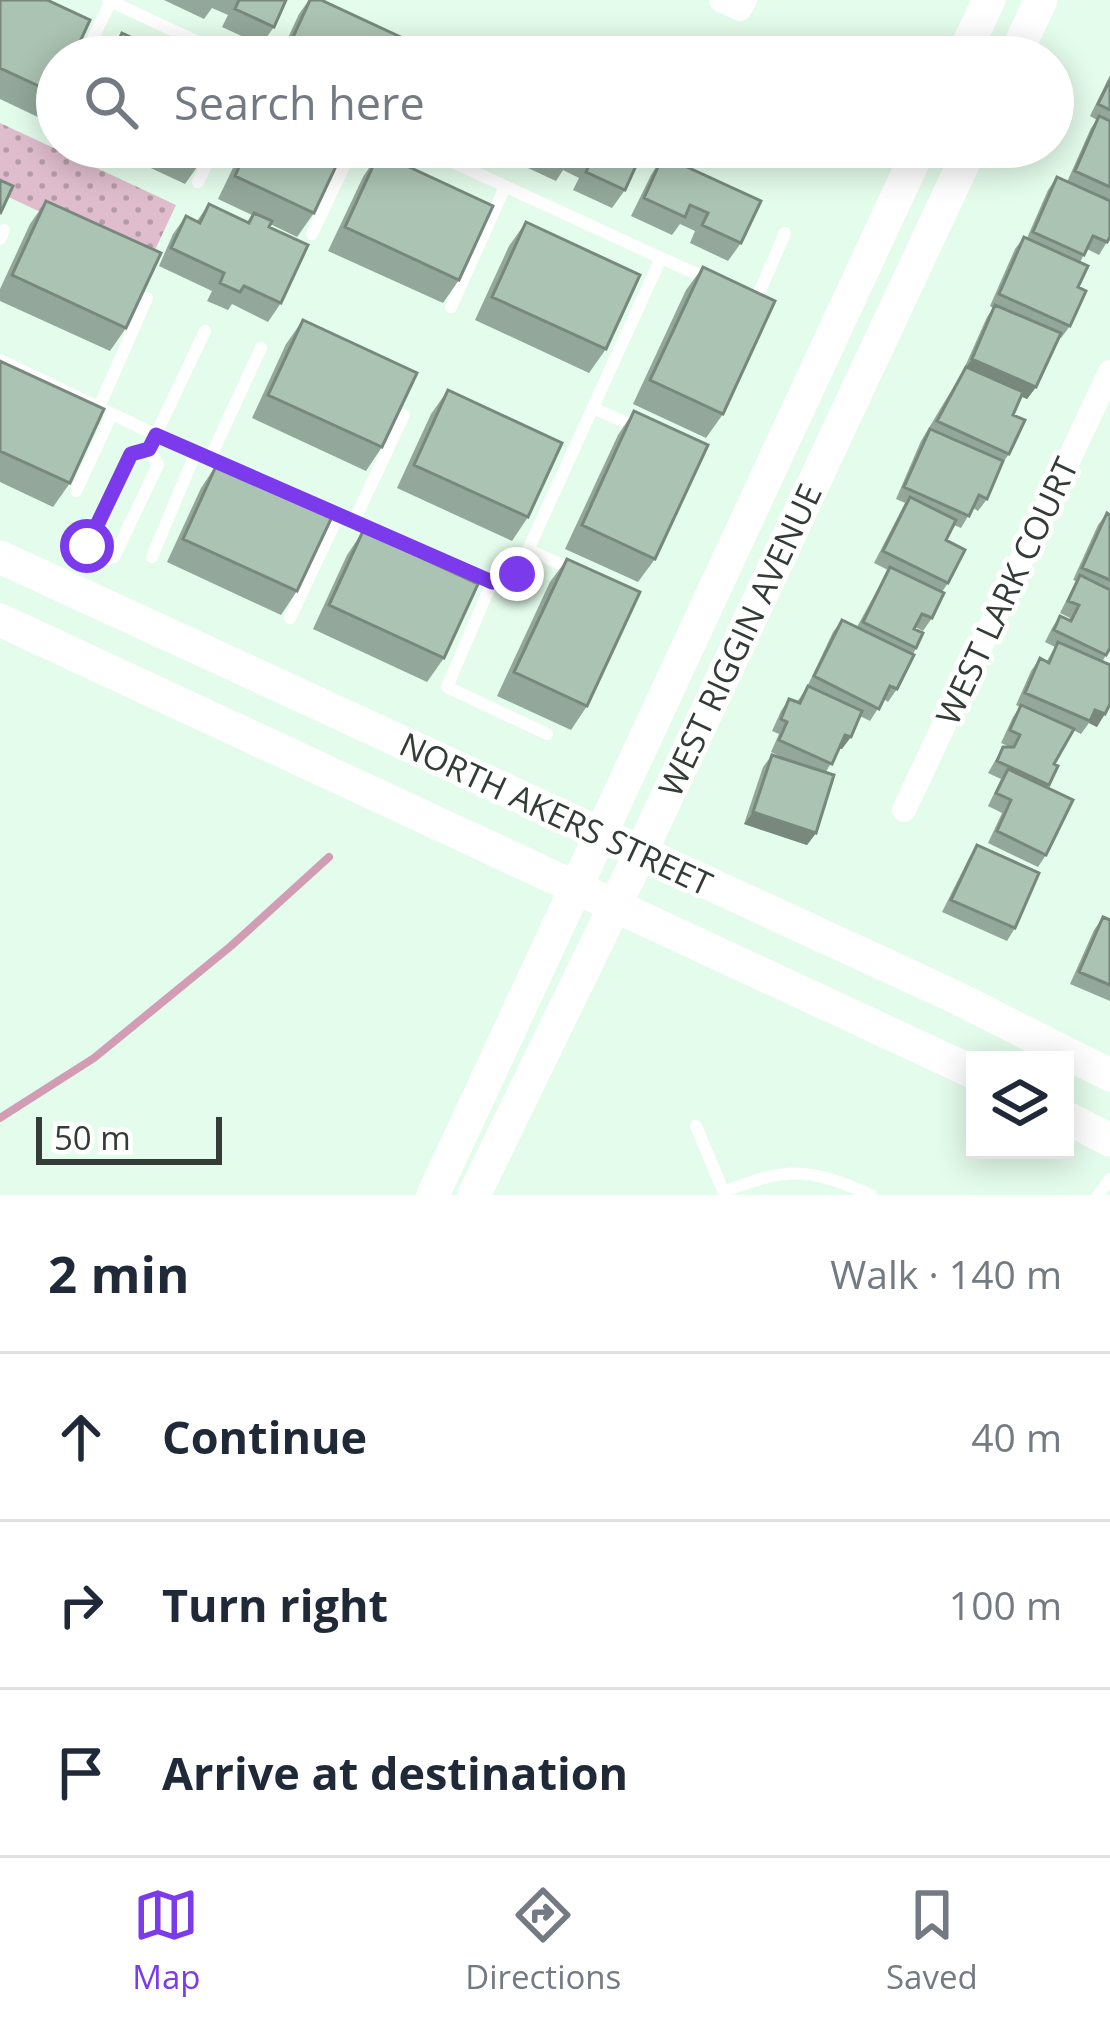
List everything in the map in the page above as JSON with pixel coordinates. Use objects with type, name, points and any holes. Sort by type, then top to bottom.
[{"type":"main road","points":[[972,36],[989,0]]},
{"type":"main road","points":[[1024,36],[1041,0]]},
{"type":"main road","name":"WEST RIGGIN AVENUE","points":[[433,1195],[910,168]]},
{"type":"main road","name":"WEST RIGGIN AVENUE","points":[[474,1195],[641,852],[961,168]]},
{"type":"main road","name":"NORTH AKERS STREET","points":[[0,556],[985,1012],[1110,1075]]},
{"type":"main road","name":"NORTH AKERS STREET","points":[[0,620],[966,1069]]},
{"type":"main road","points":[[1074,1122],[1110,1140]]},
{"type":"street","name":"WEST LARK COURT","points":[[904,810],[1110,372]]},
{"type":"lane","points":[[94,36],[110,1],[185,36]]},
{"type":"lane","points":[[198,182],[204,168]]},
{"type":"lane","points":[[312,234],[343,168]]},
{"type":"lane","points":[[464,168],[718,283]]},
{"type":"lane","points":[[451,307],[506,188]]},
{"type":"lane","points":[[737,292],[756,300],[785,233]]},
{"type":"lane","points":[[0,360],[156,435],[492,582],[517,574],[530,550],[662,258]]},
{"type":"lane","points":[[99,407],[147,298]]},
{"type":"lane","points":[[97,562],[87,546],[131,454],[149,449],[205,331]]},
{"type":"lane","points":[[152,557],[261,348]]},
{"type":"lane","points":[[593,409],[651,434]]},
{"type":"lane","points":[[76,491],[112,414]]},
{"type":"lane","points":[[354,521],[404,415]]},
{"type":"lane","points":[[82,595],[97,562],[114,557],[158,465],[149,449]]},
{"type":"lane","points":[[108,502],[134,515]]},
{"type":"lane","points":[[290,618],[339,514]]},
{"type":"lane","points":[[530,550],[584,574]]},
{"type":"lane","points":[[492,582],[447,687],[547,734]]},
{"type":"lane","points":[[696,1126],[724,1194],[780,1172],[809,1172],[871,1195]]},
{"type":"lane","points":[[1098,1195],[1110,1179]]},
{"type":"shaded area","points":[[0,123],[36,140],[36,168],[97,168],[176,205],[149,263],[0,193]]},
{"type":"building","points":[[0,0],[47,0],[90,20],[83,36],[36,36],[36,85],[0,68]]},
{"type":"building","points":[[239,0],[286,0],[274,27],[235,9]]},
{"type":"building","points":[[310,0],[321,0],[398,36],[293,36]]},
{"type":"building","points":[[1110,80],[1110,110],[1098,104]]},
{"type":"building","points":[[1099,116],[1110,121],[1110,187],[1075,171]]},
{"type":"building","points":[[239,168],[335,168],[314,213],[235,176]]},
{"type":"building","points":[[372,168],[411,168],[493,206],[459,280],[345,227]]},
{"type":"building","points":[[588,168],[635,168],[625,190],[586,172]]},
{"type":"building","points":[[658,168],[689,168],[761,201],[741,243],[702,225],[708,213],[690,205],[685,217],[644,198]]},
{"type":"building","points":[[1057,177],[1110,201],[1110,237],[1107,242],[1093,236],[1084,255],[1033,232]]},
{"type":"building","points":[[0,180],[13,186],[0,214]]},
{"type":"building","points":[[46,201],[161,253],[126,328],[12,275]]},
{"type":"building","points":[[209,204],[249,223],[254,213],[272,221],[269,227],[308,245],[281,303],[244,286],[240,292],[220,283],[224,273],[171,248],[186,216],[200,223]]},
{"type":"building","points":[[526,222],[640,275],[606,349],[492,297]]},
{"type":"building","points":[[1024,237],[1088,266],[1078,287],[1086,291],[1070,326],[999,294]]},
{"type":"building","points":[[703,267],[775,301],[723,414],[650,380]]},
{"type":"building","points":[[995,305],[1061,333],[1036,387],[972,359]]},
{"type":"building","points":[[303,320],[417,373],[382,447],[268,395]]},
{"type":"building","points":[[0,361],[104,409],[70,483],[0,451]]},
{"type":"building","points":[[966,367],[1023,392],[1013,415],[1025,420],[1009,454],[937,421]]},
{"type":"building","points":[[448,390],[562,443],[528,517],[414,465]]},
{"type":"building","points":[[634,411],[708,445],[655,559],[582,525]]},
{"type":"building","points":[[930,429],[1003,461],[987,499],[979,495],[969,516],[904,487]]},
{"type":"building","points":[[217,464],[332,517],[297,591],[183,539]]},
{"type":"building","points":[[910,497],[956,520],[946,540],[965,550],[948,583],[883,551]]},
{"type":"building","points":[[1107,513],[1110,515],[1110,580],[1082,568]]},
{"type":"building","points":[[363,531],[478,584],[444,658],[329,605]]},
{"type":"building","points":[[567,559],[640,592],[587,706],[514,672]]},
{"type":"building","points":[[890,567],[944,593],[932,618],[922,614],[914,629],[923,633],[916,648],[863,622]]},
{"type":"building","points":[[1080,575],[1110,590],[1106,655],[1054,630],[1060,616],[1071,621],[1079,605],[1068,601]]},
{"type":"building","points":[[842,620],[914,655],[897,689],[890,686],[879,709],[814,676]]},
{"type":"building","points":[[1058,642],[1110,665],[1110,704],[1105,714],[1095,710],[1090,721],[1025,693],[1040,658],[1049,663]]},
{"type":"building","points":[[808,686],[862,711],[832,764],[779,740],[789,699],[800,703]]},
{"type":"building","points":[[1021,705],[1074,729],[1054,764],[1058,766],[1049,785],[997,761],[1003,747],[1014,747],[1020,735],[1010,730]]},
{"type":"building","points":[[772,755],[834,775],[816,833],[753,812]]},
{"type":"building","points":[[1008,769],[1073,800],[1046,855],[997,831],[1011,800],[996,793]]},
{"type":"building","points":[[977,845],[1039,873],[1015,928],[951,900]]},
{"type":"building","points":[[1103,917],[1110,920],[1110,985],[1079,972]]},
{"type":"waterway","points":[[0,1118],[94,1058],[231,946],[329,857]]},
{"type":"route","points":[[87,546],[131,454],[149,449],[156,435],[492,582],[517,574]]}]
